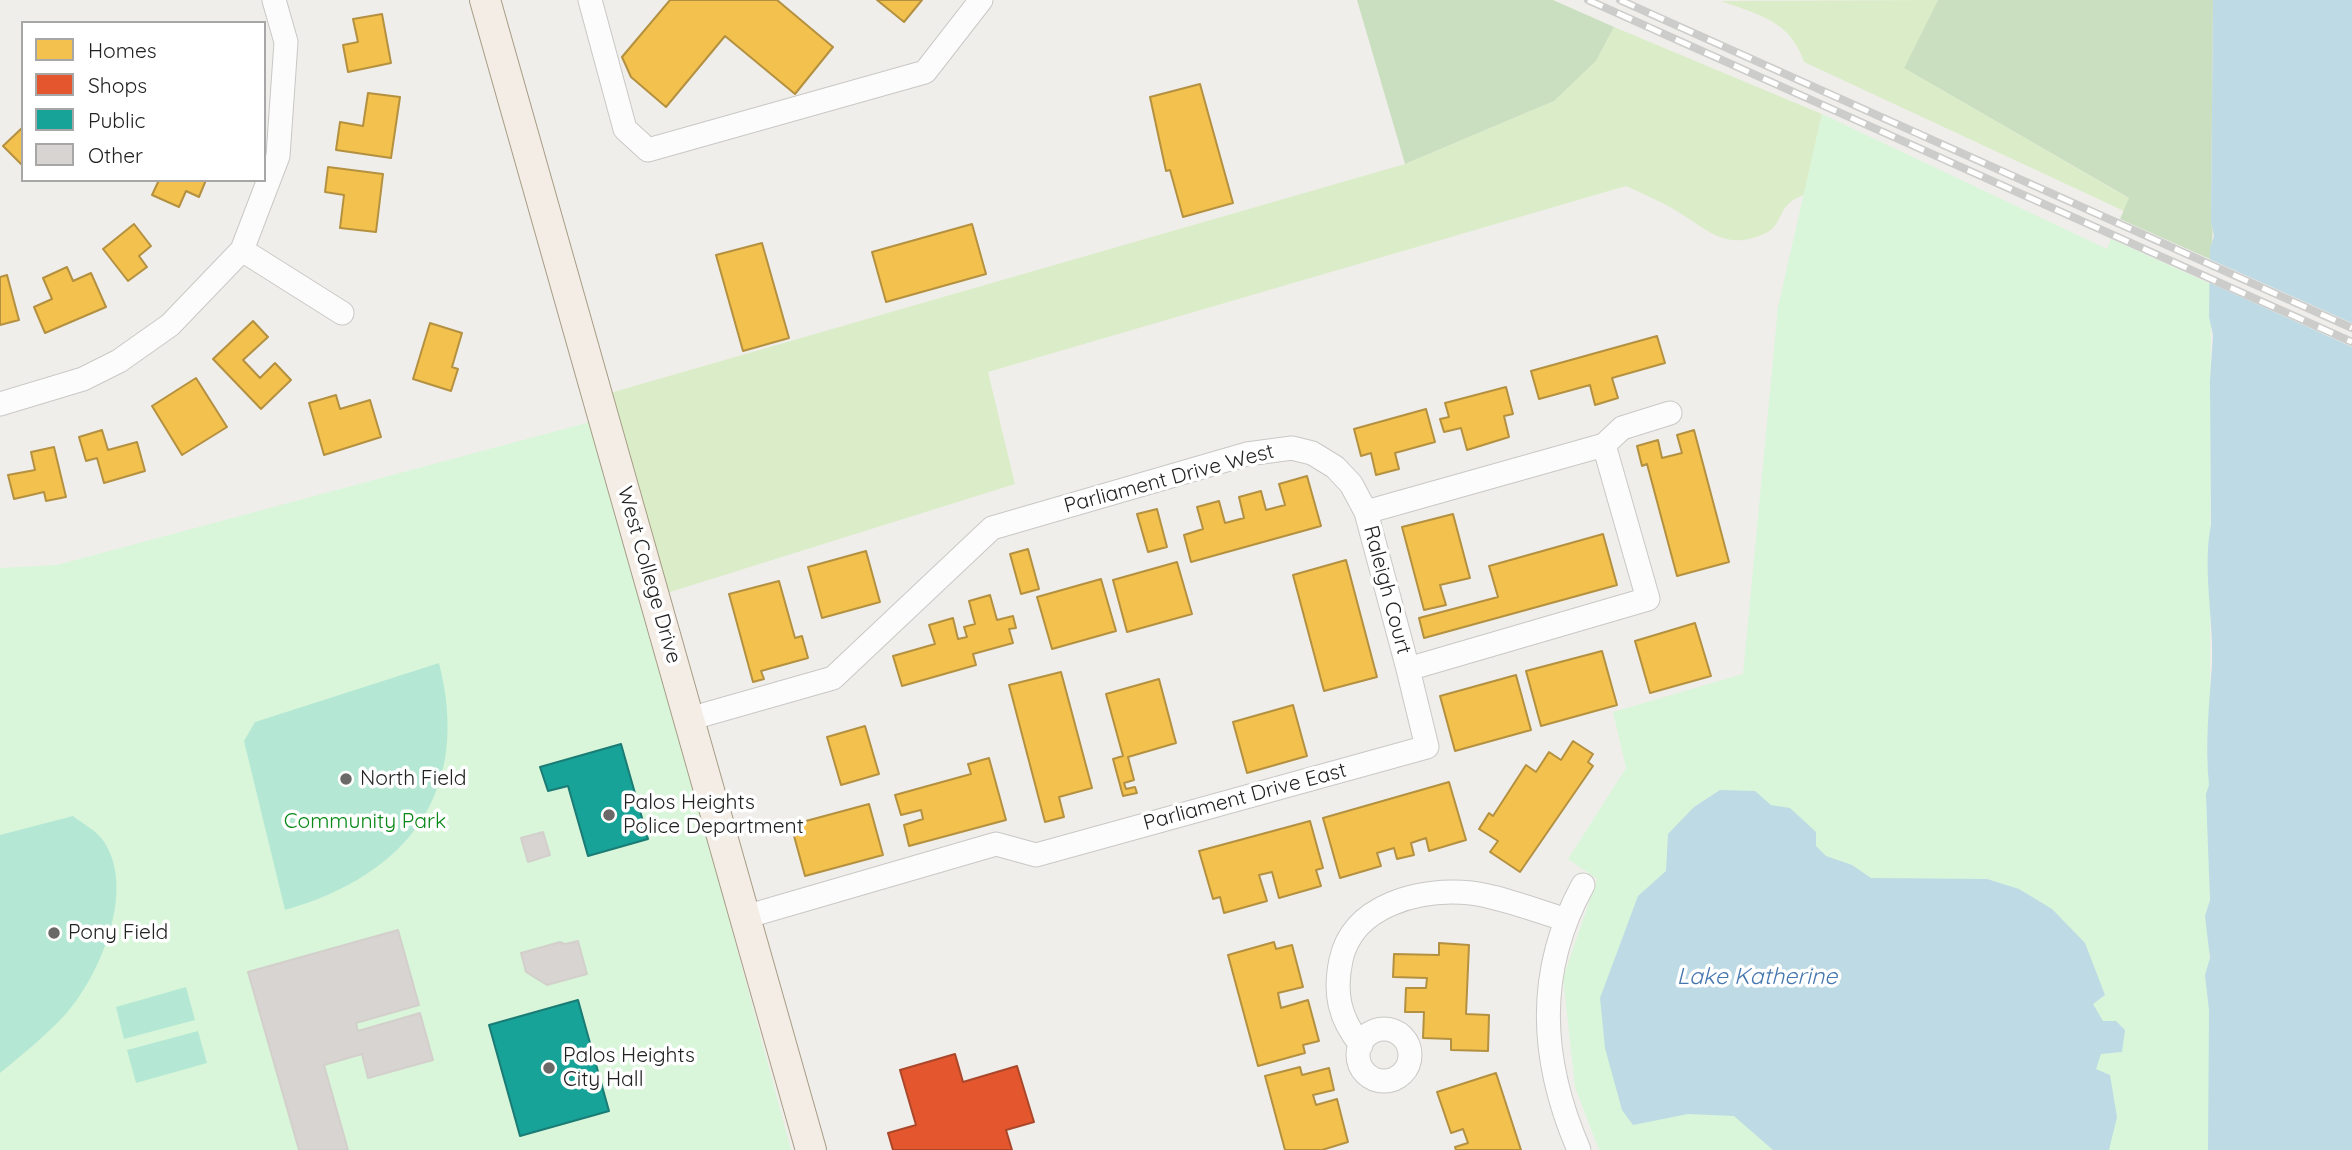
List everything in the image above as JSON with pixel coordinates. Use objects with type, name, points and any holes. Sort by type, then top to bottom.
[{"type":"main road","name":"West College Drive","points":[[485,0],[811,1150]]},
{"type":"street","points":[[0,404],[70,383],[119,361],[170,324],[242,250],[278,156],[285,42],[274,0]]},
{"type":"street","points":[[590,0],[625,130],[648,150],[925,72],[981,0]]},
{"type":"street","points":[[242,250],[342,313]]},
{"type":"street","points":[[1366,512],[1604,445],[1622,428],[1670,413]]},
{"type":"street","points":[[1408,668],[1648,599],[1604,445]]},
{"type":"street","name":"Parliament Drive West","points":[[690,719],[834,678],[992,528],[1247,454],[1292,448],[1312,453],[1335,467],[1351,484],[1366,512]]},
{"type":"street","name":"Raleigh Court","points":[[1366,512],[1408,668]]},
{"type":"street","name":"Parliament Drive East","points":[[745,917],[996,844],[1036,855],[1427,747],[1408,668]]},
{"type":"street","points":[[1579,1150],[1558,1088],[1548,1041],[1551,965],[1564,919],[1583,885]]},
{"type":"street","points":[[1361,1045],[1345,1022],[1337,999],[1337,981],[1342,954],[1353,931],[1365,917],[1404,900],[1455,893],[1474,894],[1564,919]]},
{"type":"green space","points":[[1357,0],[1553,0],[1614,27],[1596,61],[1554,101],[1405,164]]},
{"type":"green space","points":[[1938,0],[1904,68],[2130,199],[2124,211],[1804,62],[1791,37],[1782,28],[1760,15],[1721,1]]},
{"type":"green space","points":[[1938,0],[2213,0],[2213,232],[2210,259],[2120,219],[2129,198],[1904,68]]},
{"type":"green space","points":[[1614,27],[1822,114],[1804,195],[1789,203],[1768,232],[1753,238],[1729,240],[1626,186],[988,372],[1015,484],[667,593],[610,393],[1405,164],[1554,101],[1596,61]]},
{"type":"green space","points":[[1822,114],[2107,249],[2111,239],[2211,284],[2209,1150],[1599,1150],[1575,1087],[1563,978],[1597,879],[1568,859],[1626,768],[1613,712],[1743,674],[1778,307]]},
{"type":"green space","name":"Community Park","points":[[590,422],[673,710],[791,1150],[0,1150],[0,568],[57,565]]},
{"type":"green space","name":"North Field","points":[[439,663],[447,709],[446,751],[437,789],[421,822],[396,850],[366,875],[328,895],[285,910],[244,741],[255,722]]},
{"type":"green space","name":"Pony Field","points":[[73,816],[102,839],[112,859],[116,881],[110,931],[90,979],[64,1016],[0,1073],[0,835]]},
{"type":"green space","points":[[186,987],[195,1020],[124,1039],[116,1007]]},
{"type":"green space","points":[[198,1031],[207,1063],[136,1083],[127,1050]]},
{"type":"water","points":[[2213,0],[2352,0],[2352,1150],[2208,1150],[2209,1010],[2205,975],[2210,958],[2205,916],[2210,900],[2206,794],[2209,785],[2207,740],[2212,665],[2208,558],[2211,525],[2210,381],[2213,335],[2209,317],[2210,248],[2214,236],[2211,222]]},
{"type":"water","name":"Lake Katherine","points":[[1720,790],[1755,791],[1771,805],[1790,808],[1816,832],[1816,846],[1826,856],[1852,865],[1871,878],[1987,879],[2019,889],[2052,909],[2085,943],[2105,995],[2093,1004],[2103,1021],[2116,1021],[2125,1030],[2122,1052],[2101,1054],[2096,1069],[2110,1075],[2117,1117],[2109,1150],[1773,1150],[1734,1116],[1688,1114],[1633,1125],[1622,1110],[1605,1048],[1600,998],[1638,896],[1666,871],[1668,834],[1694,807]]},
{"type":"pier","points":[[2207,258],[2352,323],[2352,347],[2208,282]]},
{"type":"building: Homes","points":[[670,0],[777,0],[833,47],[795,94],[725,36],[666,107],[631,77],[622,57]]},
{"type":"building: Homes","points":[[877,0],[922,0],[904,22]]},
{"type":"building: Homes","points":[[382,14],[391,63],[348,72],[343,45],[358,42],[353,19]]},
{"type":"building: Homes","points":[[1200,84],[1233,203],[1183,217],[1170,170],[1166,171],[1150,97]]},
{"type":"building: Homes","points":[[368,93],[400,97],[391,158],[336,150],[340,122],[363,126]]},
{"type":"building: Homes","points":[[21,129],[21,164],[3,146]]},
{"type":"building: Homes","points":[[328,167],[383,174],[376,232],[340,228],[344,195],[325,192]]},
{"type":"building: Homes","points":[[158,182],[205,182],[199,197],[186,191],[179,207],[152,195]]},
{"type":"building: Homes","points":[[134,224],[151,246],[139,256],[147,267],[128,281],[103,249]]},
{"type":"building: Homes","points":[[972,224],[986,274],[886,302],[872,252]]},
{"type":"building: Homes","points":[[762,243],[789,338],[743,351],[716,255]]},
{"type":"building: Homes","points":[[67,267],[73,281],[91,273],[106,307],[45,333],[34,307],[52,299],[43,278]]},
{"type":"building: Homes","points":[[7,275],[19,320],[0,325],[0,277]]},
{"type":"building: Homes","points":[[253,321],[268,337],[243,360],[260,378],[275,363],[291,380],[261,409],[213,359]]},
{"type":"building: Homes","points":[[430,323],[462,333],[452,367],[458,369],[451,391],[413,379]]},
{"type":"building: Homes","points":[[1657,336],[1665,363],[1612,378],[1618,398],[1595,405],[1590,385],[1539,399],[1531,371]]},
{"type":"building: Homes","points":[[196,378],[227,427],[182,455],[152,406]]},
{"type":"building: Homes","points":[[1506,387],[1513,414],[1504,416],[1509,437],[1467,450],[1461,428],[1444,432],[1440,419],[1449,417],[1445,403]]},
{"type":"building: Homes","points":[[336,395],[340,409],[370,400],[381,437],[324,455],[309,403]]},
{"type":"building: Homes","points":[[1426,409],[1435,442],[1395,453],[1399,469],[1376,475],[1371,453],[1361,456],[1354,429]]},
{"type":"building: Homes","points":[[102,430],[108,450],[137,442],[145,471],[104,483],[97,458],[86,461],[79,437]]},
{"type":"building: Homes","points":[[1694,430],[1729,562],[1677,576],[1647,464],[1642,466],[1637,446],[1658,440],[1662,458],[1682,453],[1677,435]]},
{"type":"building: Homes","points":[[54,447],[66,497],[46,501],[44,492],[14,499],[8,475],[35,470],[31,452]]},
{"type":"building: Homes","points":[[1307,476],[1321,526],[1191,562],[1184,535],[1203,529],[1197,507],[1219,501],[1225,523],[1244,518],[1239,497],[1261,491],[1266,510],[1285,505],[1279,484]]},
{"type":"building: Homes","points":[[1157,509],[1167,547],[1148,552],[1137,514]]},
{"type":"building: Homes","points":[[1453,514],[1470,578],[1440,585],[1446,605],[1424,610],[1402,527]]},
{"type":"building: Homes","points":[[1603,534],[1617,585],[1424,638],[1419,618],[1498,597],[1489,566]]},
{"type":"building: Homes","points":[[1028,549],[1039,589],[1021,594],[1010,554]]},
{"type":"building: Homes","points":[[866,551],[880,602],[822,618],[808,567]]},
{"type":"building: Homes","points":[[1346,560],[1377,677],[1324,691],[1293,575]]},
{"type":"building: Homes","points":[[1177,562],[1192,614],[1127,632],[1113,580]]},
{"type":"building: Homes","points":[[1101,579],[1116,631],[1052,649],[1037,597]]},
{"type":"building: Homes","points":[[779,581],[795,638],[802,636],[808,658],[761,671],[764,679],[753,682],[729,594]]},
{"type":"building: Homes","points":[[990,595],[997,620],[1013,616],[1016,628],[1009,629],[1013,643],[973,654],[976,665],[902,686],[893,656],[935,644],[929,625],[953,618],[958,639],[967,637],[964,627],[975,624],[969,601]]},
{"type":"building: Homes","points":[[1695,623],[1711,676],[1650,693],[1635,641]]},
{"type":"building: Homes","points":[[1602,651],[1617,705],[1541,726],[1526,671]]},
{"type":"building: Homes","points":[[1061,672],[1092,788],[1059,797],[1064,817],[1045,822],[1009,685]]},
{"type":"building: Homes","points":[[1516,675],[1531,730],[1455,751],[1440,696]]},
{"type":"building: Homes","points":[[1159,679],[1176,743],[1128,757],[1134,780],[1124,783],[1126,789],[1135,787],[1137,793],[1123,796],[1113,759],[1123,756],[1106,694]]},
{"type":"building: Homes","points":[[1293,705],[1307,756],[1247,773],[1233,722]]},
{"type":"building: Homes","points":[[865,726],[879,774],[841,785],[827,737]]},
{"type":"building: Homes","points":[[1573,741],[1593,754],[1588,762],[1593,766],[1520,872],[1490,852],[1498,841],[1479,829],[1489,813],[1493,816],[1526,765],[1536,772],[1549,752],[1561,760]]},
{"type":"building: Homes","points":[[989,758],[1006,820],[909,846],[904,825],[923,819],[921,810],[901,815],[895,795],[971,774],[968,764]]},
{"type":"building: Homes","points":[[1449,782],[1466,840],[1429,851],[1426,838],[1411,843],[1414,855],[1397,859],[1394,848],[1377,853],[1381,866],[1340,878],[1323,818]]},
{"type":"building: Homes","points":[[869,804],[883,855],[805,876],[791,825]]},
{"type":"building: Homes","points":[[1310,821],[1323,868],[1316,870],[1321,886],[1279,898],[1272,872],[1259,875],[1267,901],[1224,913],[1220,897],[1213,899],[1199,851]]},
{"type":"building: Homes","points":[[1274,942],[1276,949],[1292,945],[1303,987],[1278,993],[1281,1008],[1308,1000],[1319,1041],[1303,1045],[1305,1053],[1258,1066],[1228,955]]},
{"type":"building: Homes","points":[[1439,943],[1469,945],[1466,1014],[1489,1015],[1488,1051],[1451,1050],[1451,1039],[1423,1038],[1424,1012],[1405,1012],[1406,988],[1426,988],[1427,978],[1393,977],[1394,954],[1439,955]]},
{"type":"building: Homes","points":[[1300,1067],[1302,1075],[1329,1068],[1334,1090],[1313,1095],[1316,1105],[1337,1099],[1348,1142],[1322,1150],[1285,1150],[1265,1076]]},
{"type":"building: Homes","points":[[1496,1073],[1521,1150],[1456,1150],[1455,1147],[1468,1143],[1463,1129],[1451,1133],[1437,1092]]},
{"type":"building: Shops","points":[[955,1054],[963,1082],[1017,1066],[1034,1122],[1006,1130],[1012,1150],[893,1150],[888,1133],[916,1125],[900,1070]]},
{"type":"building: Public","name":"Palos Heights Police Department","points":[[621,744],[648,839],[588,856],[568,786],[548,791],[540,767]]},
{"type":"building: Public","name":"Palos Heights City Hall","points":[[578,1000],[609,1111],[520,1136],[489,1025]]},
{"type":"building: Other","points":[[543,832],[550,855],[528,862],[521,838]]},
{"type":"building: Other","points":[[398,930],[419,1005],[356,1023],[358,1031],[420,1013],[433,1060],[368,1078],[362,1054],[324,1065],[348,1150],[299,1150],[248,972]]},
{"type":"building: Other","points":[[578,941],[587,974],[547,985],[526,972],[521,953],[560,942],[565,944]]},
{"type":"railway","points":[[1588,0],[2352,342]]},
{"type":"railway","points":[[1620,0],[2352,328]]},
{"type":"place","name":"North Field","points":[[346,779]]},
{"type":"place","name":"Palos Heights Police Department","points":[[609,815]]},
{"type":"place","name":"Pony Field","points":[[54,933]]},
{"type":"place","name":"Palos Heights City Hall","points":[[549,1068]]}]
